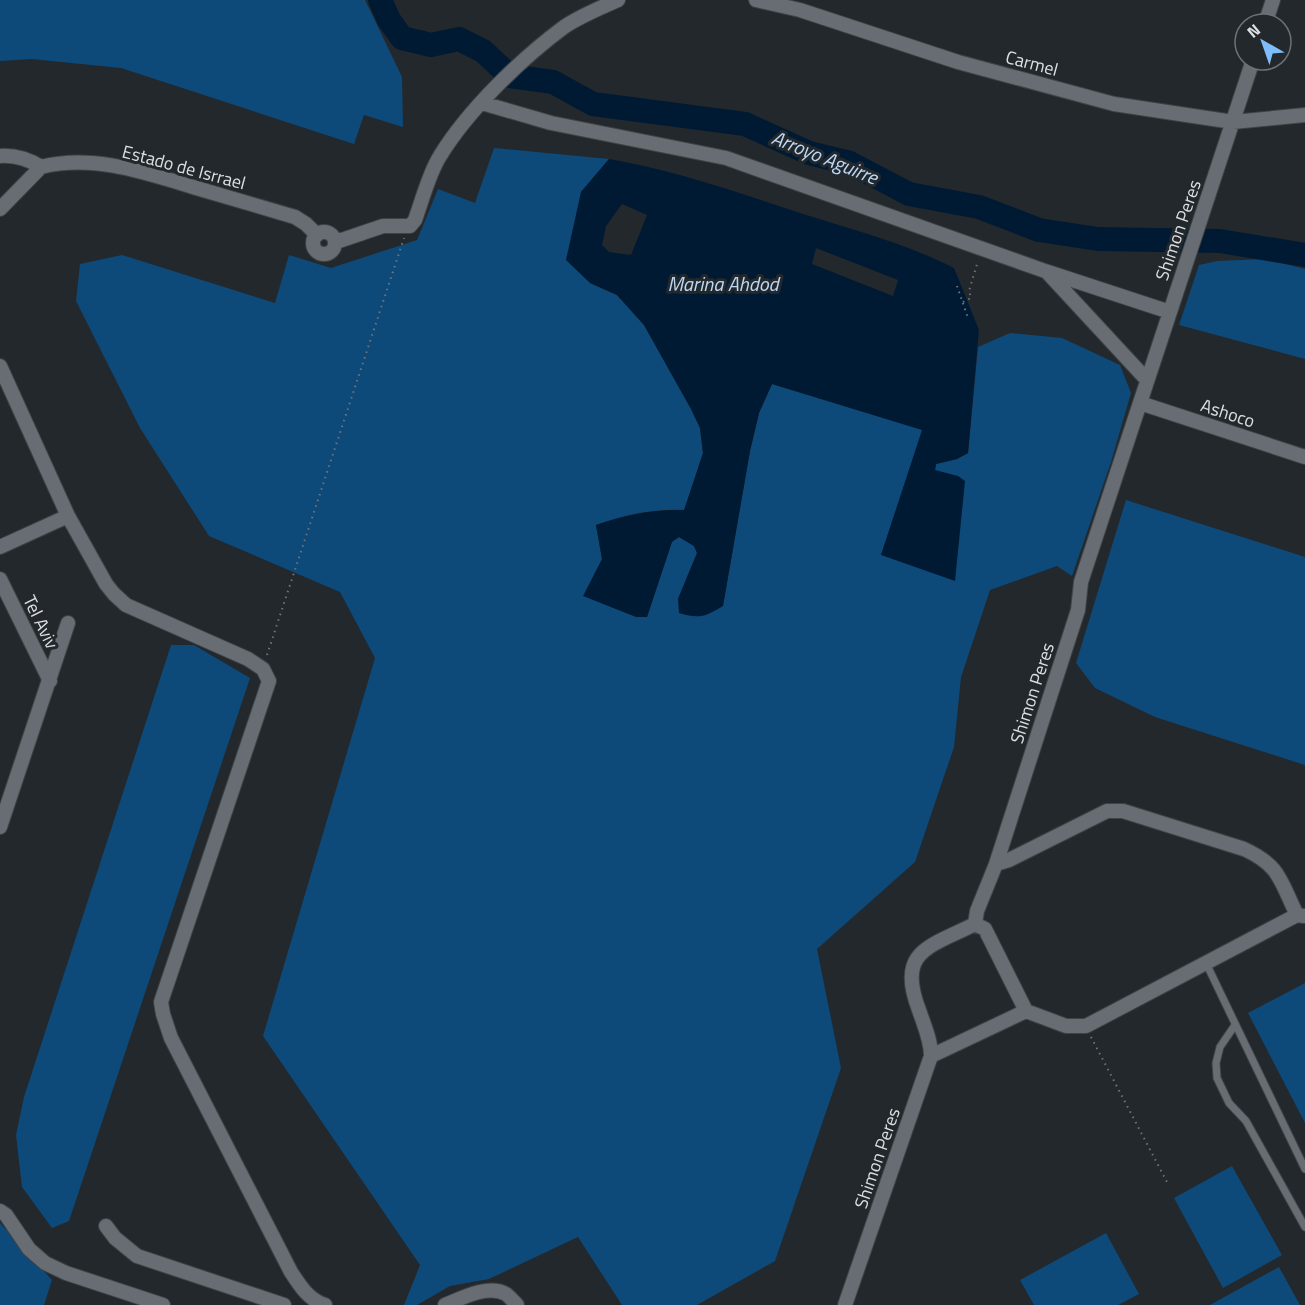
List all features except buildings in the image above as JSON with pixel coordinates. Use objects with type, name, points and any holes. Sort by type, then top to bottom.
[{"type":"street","points":[[336,242],[327,232],[317,234],[313,245],[320,254],[331,252],[336,242],[383,226],[410,226],[415,220],[438,158],[462,125],[482,103],[502,82],[566,26],[618,0]]},
{"type":"street","name":"Carmel","points":[[756,0],[800,10],[958,62],[1114,104],[1233,122],[1305,115]]},
{"type":"street","name":"Shimon Peres","points":[[975,924],[977,912],[996,864],[1078,610],[1081,582],[1190,252],[1201,225],[1249,72]]},
{"type":"street","points":[[482,103],[551,123],[726,158],[1045,271],[1170,312]]},
{"type":"street","points":[[0,156],[10,155],[41,167],[0,209]]},
{"type":"street","name":"Estado de Isrrael","points":[[41,167],[72,162],[104,164],[144,172],[294,217],[317,234]]},
{"type":"street","points":[[1045,271],[1147,380]]},
{"type":"street","points":[[0,366],[68,516],[106,584],[114,594],[126,605],[248,659],[262,669],[269,681],[161,1002],[171,1038],[291,1272],[300,1286],[317,1304]]},
{"type":"street","name":"Ashoco","points":[[1140,403],[1305,457]]},
{"type":"street","points":[[0,547],[68,516]]},
{"type":"street","name":"Tel Aviv","points":[[0,579],[50,681]]},
{"type":"street","name":"Tel Aviv","points":[[0,827],[68,622]]},
{"type":"street","points":[[996,864],[1009,860],[1107,811],[1123,811],[1244,849],[1261,857],[1276,871],[1301,916],[1086,1026],[1066,1026],[1026,1011],[985,929],[975,924],[930,947],[914,962],[910,972],[912,992],[931,1047],[931,1056],[1026,1011]]},
{"type":"street","name":"Shimon Peres","points":[[845,1305],[931,1056]]},
{"type":"street","points":[[0,1210],[6,1215],[29,1249],[45,1263],[66,1273],[163,1305]]},
{"type":"street","points":[[106,1226],[115,1238],[137,1256],[284,1305]]},
{"type":"street","points":[[445,1305],[465,1296],[490,1291],[506,1294],[517,1305]]},
{"type":"lane","points":[[1206,963],[1305,1168]]},
{"type":"lane","points":[[1235,1025],[1220,1047],[1216,1063],[1217,1078],[1229,1102],[1246,1121],[1302,1214],[1305,1227]]},
{"type":"path","points":[[262,669],[406,231],[410,226]]},
{"type":"path","points":[[963,302],[972,298],[969,291],[981,248]]},
{"type":"path","points":[[957,286],[968,318]]},
{"type":"path","points":[[1086,1026],[1168,1184]]},
{"type":"shaded area","points":[[0,0],[365,0],[402,77],[403,127],[364,115],[354,144],[121,68],[32,59],[0,61]]},
{"type":"shaded area","points":[[494,148],[609,159],[581,192],[590,283],[617,295],[644,325],[700,428],[703,453],[685,510],[639,513],[596,525],[602,559],[647,617],[672,541],[679,537],[694,546],[697,553],[678,599],[723,606],[750,451],[759,413],[772,384],[923,430],[881,555],[946,474],[935,471],[936,464],[957,459],[968,453],[978,347],[1010,333],[1062,338],[1120,365],[1131,393],[1111,462],[1072,576],[1057,566],[990,590],[961,677],[954,747],[915,862],[817,949],[841,1068],[775,1261],[697,1305],[622,1305],[578,1237],[489,1279],[450,1286],[417,1305],[404,1305],[420,1265],[263,1036],[375,658],[340,592],[209,536],[140,428],[76,301],[80,264],[122,255],[275,303],[289,255],[331,268],[417,240],[438,189],[475,203]]},
{"type":"shaded area","points":[[1265,259],[1305,269],[1305,359],[1179,325],[1199,265],[1217,261]]},
{"type":"shaded area","points":[[1126,500],[1305,557],[1305,765],[1155,717],[1095,688],[1076,663]]},
{"type":"shaded area","points":[[171,645],[194,645],[250,678],[69,1221],[52,1228],[22,1187],[16,1135],[24,1097]]},
{"type":"shaded area","points":[[1305,983],[1305,1123],[1248,1013]]},
{"type":"shaded area","points":[[1232,1166],[1282,1255],[1223,1288],[1174,1198]]},
{"type":"shaded area","points":[[0,1223],[52,1280],[44,1305],[0,1305]]},
{"type":"shaded area","points":[[1106,1233],[1139,1294],[1118,1305],[1034,1305],[1020,1280]]},
{"type":"shaded area","points":[[1279,1267],[1300,1305],[1210,1305]]},
{"type":"water","name":"Marina Ahdod","points":[[609,159],[634,164],[707,183],[880,238],[954,268],[979,330],[968,453],[957,459],[936,464],[935,470],[958,476],[965,481],[955,581],[881,555],[922,430],[772,384],[759,413],[750,451],[723,606],[702,616],[679,613],[678,599],[697,553],[694,546],[679,537],[672,542],[647,617],[636,617],[583,596],[602,559],[596,525],[640,513],[684,510],[703,453],[700,428],[644,325],[617,295],[590,283],[566,260],[581,192]],"holes":[[[622,204],[647,215],[631,255],[609,252],[602,245],[606,226]],[[816,248],[898,280],[893,296],[812,264]]]},
{"type":"waterway","name":"Arroyo Aguirre","points":[[380,0],[389,20],[402,38],[431,45],[459,39],[483,51],[510,76],[553,82],[593,104],[745,124],[809,153],[850,163],[909,194],[979,207],[1039,230],[1098,239],[1220,241],[1305,255]]}]
